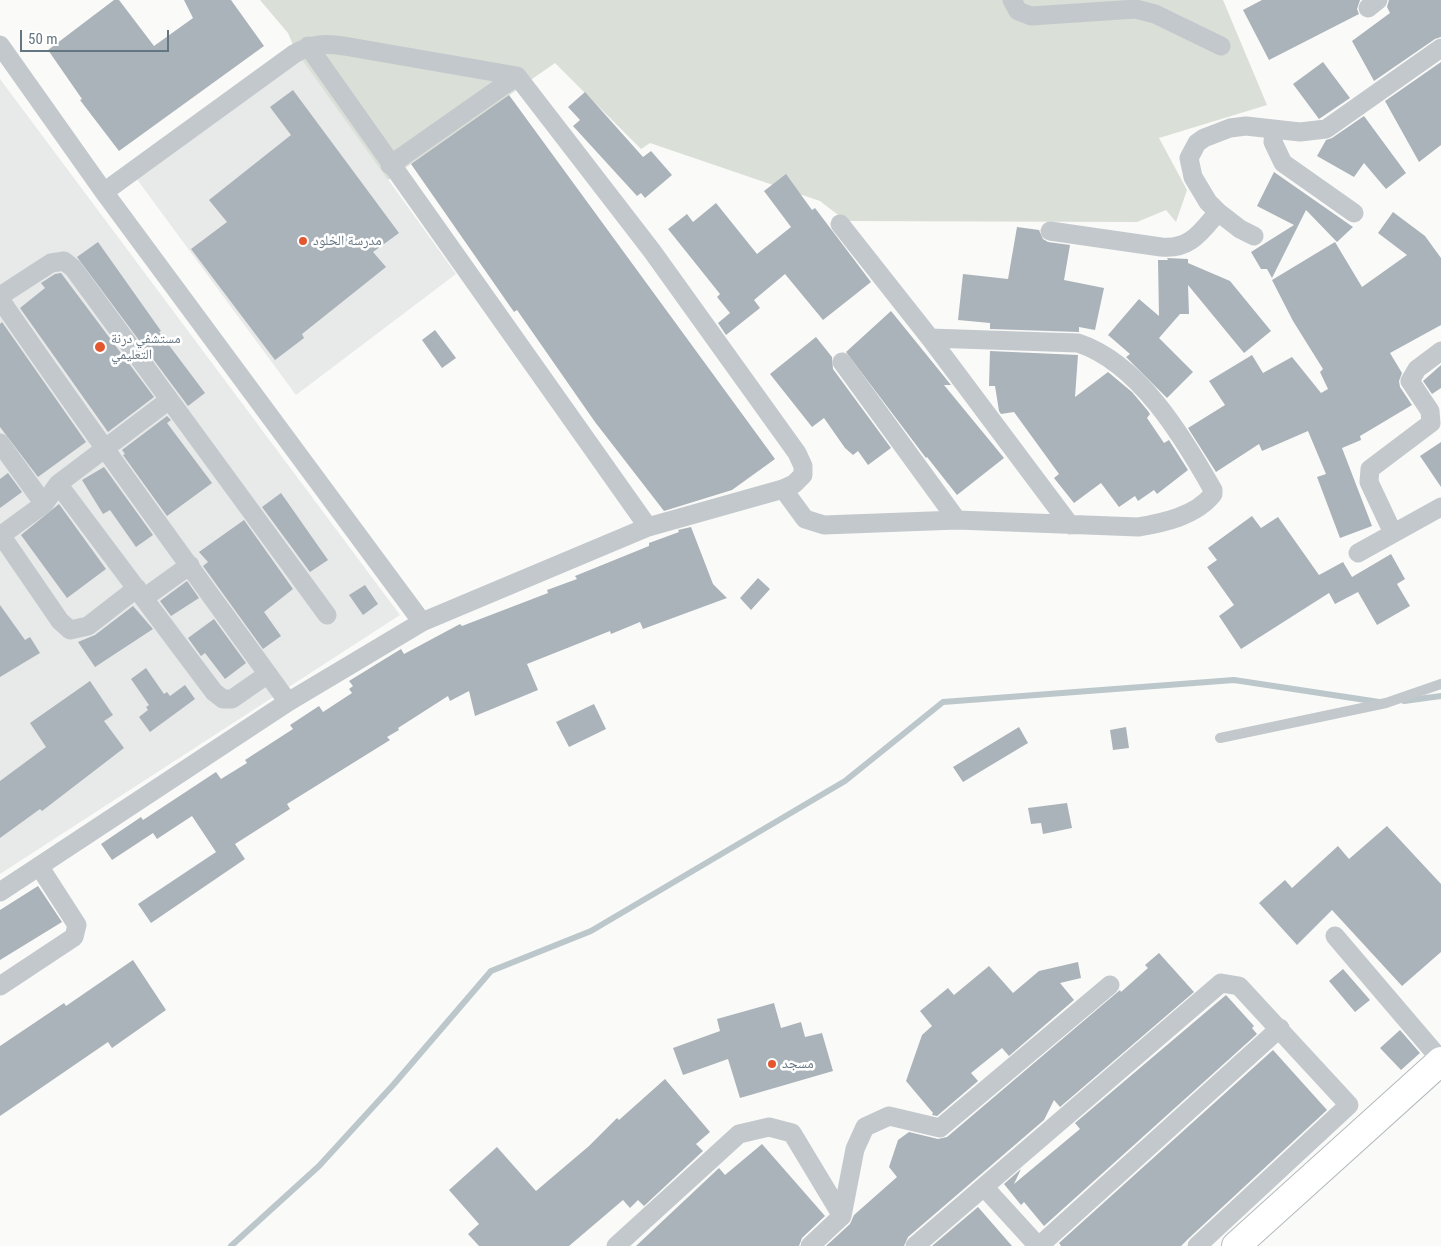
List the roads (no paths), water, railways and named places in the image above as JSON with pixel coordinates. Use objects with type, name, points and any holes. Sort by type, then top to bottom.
[{"type":"street","points":[[1012,0],[1018,11],[1031,16],[1128,8],[1146,11],[1222,46]]},
{"type":"street","points":[[0,892],[288,702],[422,622],[648,528],[783,489],[794,484],[803,475],[803,466],[797,453],[652,251],[517,76],[326,43],[308,46],[294,54],[104,192]]},
{"type":"street","points":[[0,45],[104,192],[422,622]]},
{"type":"street","points":[[308,46],[390,165],[648,528]]},
{"type":"street","points":[[1254,236],[1240,229],[1208,202],[1190,171],[1189,158],[1192,149],[1204,138],[1230,128],[1246,126],[1300,132],[1326,129],[1441,48]]},
{"type":"street","points":[[390,165],[517,76]]},
{"type":"street","points":[[1274,129],[1274,142],[1283,163],[1354,213]]},
{"type":"street","points":[[1050,231],[1161,247],[1180,247],[1194,240],[1218,212]]},
{"type":"street","points":[[840,224],[930,338],[1070,525]]},
{"type":"street","points":[[288,702],[103,448],[0,297],[51,263],[60,261],[68,263],[327,615]]},
{"type":"street","points":[[783,489],[800,515],[818,524],[957,520],[1138,527],[1160,524],[1197,508],[1211,497],[1213,490],[1192,454],[1157,406],[1135,381],[1112,360],[1096,349],[1078,343],[930,338]]},
{"type":"street","points":[[1393,533],[1369,482],[1368,474],[1370,469],[1431,423],[1430,411],[1410,381],[1417,369],[1441,351]]},
{"type":"street","points":[[842,362],[957,520]]},
{"type":"street","points":[[169,400],[103,448],[58,484],[44,504],[1,535],[60,621],[70,630],[88,626],[190,565]]},
{"type":"street","points":[[0,443],[44,504]]},
{"type":"street","points":[[58,484],[214,692],[223,699],[232,699],[268,674]]},
{"type":"street","points":[[1358,553],[1441,507]]},
{"type":"street","points":[[0,986],[74,937],[77,925],[40,866]]},
{"type":"street","points":[[1236,1246],[1441,1061],[1335,936]]},
{"type":"street","points":[[915,1246],[985,1188],[1221,983],[1239,986],[1280,1028],[1349,1105],[1198,1246]]},
{"type":"street","points":[[810,1246],[842,1216],[854,1149],[866,1127],[889,1116],[940,1128],[1110,985]]},
{"type":"street","points":[[985,1188],[1038,1246],[1280,1028]]},
{"type":"street","points":[[616,1246],[739,1134],[769,1127],[792,1133],[842,1216]]},
{"type":"lane","points":[[1220,738],[1386,703],[1441,684]]},
{"type":"waterway","points":[[231,1246],[319,1166],[394,1084],[491,971],[591,931],[845,781],[943,702],[1234,680],[1379,702]]},
{"type":"waterway","points":[[1404,701],[1441,696]]},
{"type":"place","name":"مدرسة الخلود","points":[[303,241]]},
{"type":"place","name":"مستشفي درنة التعليمي","points":[[100,347]]},
{"type":"place","name":"مسجد","points":[[772,1064]]}]
